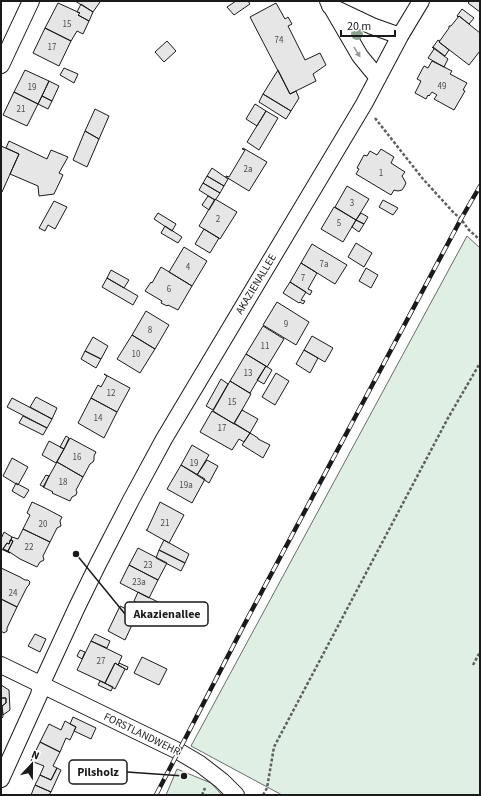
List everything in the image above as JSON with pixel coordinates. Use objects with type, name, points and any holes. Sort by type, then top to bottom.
[{"type":"street","points":[[1,65],[31,1]]},
{"type":"street","name":"AKAZIENALLEE","points":[[1,779],[39,695],[41,685],[77,608],[131,500],[164,439],[364,104],[400,36],[421,1]]},
{"type":"street","points":[[329,4],[372,26],[400,36]]},
{"type":"street","points":[[329,4],[360,56],[378,78]]},
{"type":"street","name":"FORSTLANDWEHR","points":[[1,665],[200,764],[222,781],[236,795]]},
{"type":"path","points":[[364,104],[423,178],[461,219],[468,229],[480,240]]},
{"type":"path","points":[[263,795],[267,788],[274,747],[448,418],[480,363]]},
{"type":"path","points":[[473,665],[480,652]]},
{"type":"green space","points":[[467,236],[480,248],[480,795],[282,795],[191,746]]},
{"type":"green space","points":[[177,769],[211,783],[222,795],[166,795]]},
{"type":"building","points":[[75,1],[98,1],[100,2],[93,12]]},
{"type":"building","points":[[236,1],[248,1],[250,4],[234,15],[227,7]]},
{"type":"building","points":[[470,1],[480,1],[480,12],[468,3]]},
{"type":"building","points":[[58,3],[80,13],[78,15],[89,21],[83,34],[77,31],[71,41],[45,28]]},
{"type":"building","points":[[276,3],[285,19],[288,17],[292,24],[288,26],[305,60],[320,53],[326,65],[313,74],[316,81],[290,94],[250,17]]},
{"type":"building","points":[[81,4],[93,12],[89,21],[78,15],[80,13],[77,12]]},
{"type":"building","points":[[462,9],[474,18],[469,24],[457,16]]},
{"type":"building","points":[[459,16],[480,33],[480,51],[469,65],[439,42],[449,26],[451,26]]},
{"type":"building","points":[[45,28],[71,41],[59,66],[33,53]]},
{"type":"building","points":[[438,40],[449,50],[445,56],[433,47]]},
{"type":"building","points":[[167,41],[176,51],[164,62],[155,52]]},
{"type":"building","points":[[432,47],[448,59],[444,67],[428,58],[434,49]]},
{"type":"building","points":[[432,61],[452,71],[450,74],[467,83],[463,90],[465,91],[454,110],[434,99],[437,95],[432,92],[426,99],[415,93],[421,81],[417,79],[424,66],[428,68]]},
{"type":"building","points":[[64,68],[78,74],[74,83],[60,75]]},
{"type":"building","points":[[25,70],[49,81],[38,104],[14,92]]},
{"type":"building","points":[[278,70],[290,94],[296,91],[299,98],[291,111],[263,94]]},
{"type":"building","points":[[49,81],[59,86],[52,101],[42,96]]},
{"type":"building","points":[[14,92],[38,104],[27,126],[3,115]]},
{"type":"building","points":[[263,94],[291,111],[286,119],[259,102]]},
{"type":"building","points":[[42,96],[52,101],[48,109],[38,104]]},
{"type":"building","points":[[255,104],[266,111],[257,126],[246,119]]},
{"type":"building","points":[[95,109],[109,116],[99,139],[85,131]]},
{"type":"building","points":[[266,111],[278,118],[259,150],[247,142]]},
{"type":"building","points":[[85,131],[99,139],[87,167],[73,160]]},
{"type":"building","points":[[9,141],[47,159],[51,150],[68,157],[59,173],[63,175],[54,194],[39,196],[38,186],[10,174],[19,154],[6,148]]},
{"type":"building","points":[[1,146],[19,154],[2,192],[1,192]]},
{"type":"building","points":[[243,148],[267,162],[249,191],[226,177],[229,177],[245,150],[242,149]]},
{"type":"building","points":[[381,149],[394,157],[391,163],[405,172],[402,176],[406,183],[404,187],[402,190],[394,190],[391,195],[356,174],[359,169],[357,168],[364,155],[367,156],[370,151],[377,155]]},
{"type":"building","points":[[212,168],[228,179],[224,186],[207,176]]},
{"type":"building","points":[[207,176],[224,186],[220,193],[203,183]]},
{"type":"building","points":[[203,183],[220,193],[215,200],[199,190]]},
{"type":"building","points":[[347,186],[369,199],[356,220],[335,207]]},
{"type":"building","points":[[208,196],[215,200],[209,210],[202,205]]},
{"type":"building","points":[[215,199],[237,212],[220,239],[199,226]]},
{"type":"building","points":[[383,200],[398,208],[393,215],[379,207]]},
{"type":"building","points":[[54,201],[67,207],[55,229],[48,225],[45,231],[39,228]]},
{"type":"building","points":[[334,207],[356,220],[343,242],[321,229]]},
{"type":"building","points":[[158,213],[176,224],[172,231],[154,219]]},
{"type":"building","points":[[361,213],[368,217],[364,224],[356,220]]},
{"type":"building","points":[[356,220],[364,224],[359,232],[352,227]]},
{"type":"building","points":[[165,226],[182,237],[178,243],[161,233]]},
{"type":"building","points":[[204,229],[219,238],[210,253],[195,244]]},
{"type":"building","points":[[356,243],[372,253],[364,267],[348,257]]},
{"type":"building","points":[[312,244],[347,265],[335,284],[301,263]]},
{"type":"building","points":[[184,247],[207,261],[192,286],[169,272]]},
{"type":"building","points":[[301,263],[317,273],[308,289],[312,291],[310,295],[290,282]]},
{"type":"building","points":[[161,267],[192,286],[178,310],[161,303],[162,301],[145,291],[151,282],[152,283]]},
{"type":"building","points":[[366,268],[378,275],[371,288],[359,281]]},
{"type":"building","points":[[111,270],[129,280],[124,288],[107,278]]},
{"type":"building","points":[[107,278],[138,296],[133,305],[102,287]]},
{"type":"building","points":[[290,282],[306,292],[301,300],[305,301],[303,304],[283,293]]},
{"type":"building","points":[[277,302],[309,322],[296,345],[263,325]]},
{"type":"building","points":[[146,311],[169,325],[155,349],[132,335]]},
{"type":"building","points":[[263,326],[284,339],[267,367],[246,354]]},
{"type":"building","points":[[132,335],[155,349],[140,373],[117,359]]},
{"type":"building","points":[[312,336],[333,348],[325,362],[304,350]]},
{"type":"building","points":[[93,337],[108,346],[101,359],[85,351]]},
{"type":"building","points":[[304,350],[318,358],[310,373],[296,364]]},
{"type":"building","points":[[85,351],[101,359],[96,368],[81,359]]},
{"type":"building","points":[[246,354],[266,366],[250,393],[230,381]]},
{"type":"building","points":[[266,366],[272,370],[264,384],[257,380]]},
{"type":"building","points":[[276,373],[289,381],[275,405],[262,397]]},
{"type":"building","points":[[104,374],[130,388],[117,412],[91,398],[98,385],[101,387],[107,376]]},
{"type":"building","points":[[221,379],[228,384],[213,410],[206,406]]},
{"type":"building","points":[[230,381],[251,394],[234,424],[213,411]]},
{"type":"building","points":[[36,397],[57,408],[52,419],[30,407]]},
{"type":"building","points":[[12,398],[52,419],[47,428],[7,407]]},
{"type":"building","points":[[91,398],[117,412],[104,438],[78,423]]},
{"type":"building","points":[[242,410],[258,419],[250,433],[234,423]]},
{"type":"building","points":[[212,411],[250,433],[244,442],[239,439],[232,450],[200,432]]},
{"type":"building","points":[[23,416],[47,428],[43,435],[19,423]]},
{"type":"building","points":[[250,433],[270,445],[263,458],[242,445]]},
{"type":"building","points":[[66,436],[69,438],[64,449],[60,447]]},
{"type":"building","points":[[70,438],[96,452],[93,462],[90,464],[83,477],[57,462]]},
{"type":"building","points":[[49,441],[64,449],[56,463],[42,455]]},
{"type":"building","points":[[192,445],[209,455],[197,475],[181,465]]},
{"type":"building","points":[[12,458],[28,467],[18,485],[3,476]]},
{"type":"building","points":[[207,460],[218,466],[209,483],[197,475]]},
{"type":"building","points":[[57,462],[83,477],[76,490],[76,495],[72,497],[70,501],[43,487]]},
{"type":"building","points":[[181,465],[205,479],[192,503],[167,489]]},
{"type":"building","points":[[46,475],[49,476],[44,487],[40,485]]},
{"type":"building","points":[[16,483],[29,490],[24,498],[12,491]]},
{"type":"building","points":[[32,502],[62,517],[60,521],[61,526],[57,528],[50,542],[23,529],[30,515],[27,513]]},
{"type":"building","points":[[160,502],[184,515],[169,543],[146,530]]},
{"type":"building","points":[[23,529],[50,542],[43,556],[44,560],[40,562],[37,567],[20,559],[8,551],[13,541],[11,540],[12,537],[18,539]]},
{"type":"building","points":[[4,532],[12,537],[9,544],[7,543],[3,549],[10,553],[1,549],[1,539]]},
{"type":"building","points":[[10,540],[13,541],[8,551],[3,549],[7,543],[9,544]]},
{"type":"building","points":[[164,540],[189,554],[185,563],[159,550]]},
{"type":"building","points":[[138,548],[167,563],[158,580],[129,565]]},
{"type":"building","points":[[159,550],[185,563],[181,571],[156,558]]},
{"type":"building","points":[[129,565],[158,580],[149,598],[120,583]]},
{"type":"building","points":[[1,568],[30,582],[17,607],[1,599]]},
{"type":"building","points":[[138,592],[160,603],[155,613],[134,601]]},
{"type":"building","points":[[1,599],[17,607],[7,631],[4,633],[1,631]]},
{"type":"building","points":[[120,606],[137,614],[125,640],[108,631]]},
{"type":"building","points":[[146,608],[162,617],[157,626],[141,617]]},
{"type":"building","points":[[35,634],[46,639],[40,652],[28,646]]},
{"type":"building","points":[[95,634],[110,641],[107,648],[91,641]]},
{"type":"building","points":[[91,641],[122,656],[118,665],[115,663],[105,683],[77,670]]},
{"type":"building","points":[[80,650],[85,652],[82,659],[77,656]]},
{"type":"building","points":[[142,657],[167,669],[159,685],[134,673]]},
{"type":"building","points":[[115,663],[125,669],[115,689],[105,683]]},
{"type":"building","points":[[119,663],[128,667],[127,670],[118,665]]},
{"type":"building","points":[[100,681],[113,687],[111,691],[98,685]]},
{"type":"building","points":[[1,685],[9,690],[10,710],[3,715],[2,706],[6,703],[6,698],[1,698]]},
{"type":"building","points":[[1,698],[6,698],[6,703],[2,706],[3,717],[1,719]]},
{"type":"building","points":[[73,717],[96,728],[91,739],[74,731],[76,727],[70,724]]},
{"type":"building","points":[[65,721],[76,727],[70,740],[66,738],[60,752],[40,742],[49,724],[61,730]]},
{"type":"building","points":[[40,742],[60,752],[53,766],[57,768],[51,780],[40,775],[44,766],[31,761]]},
{"type":"building","points":[[57,768],[61,770],[51,792],[35,785],[40,775],[51,780]]},
{"type":"building","points":[[35,785],[51,792],[49,795],[31,795]]},
{"type":"railway","points":[[156,795],[244,625],[480,186]]},
{"type":"place","name":"Akazienallee","points":[[76,554]]},
{"type":"place","name":"Pilsholz","points":[[184,776]]}]
